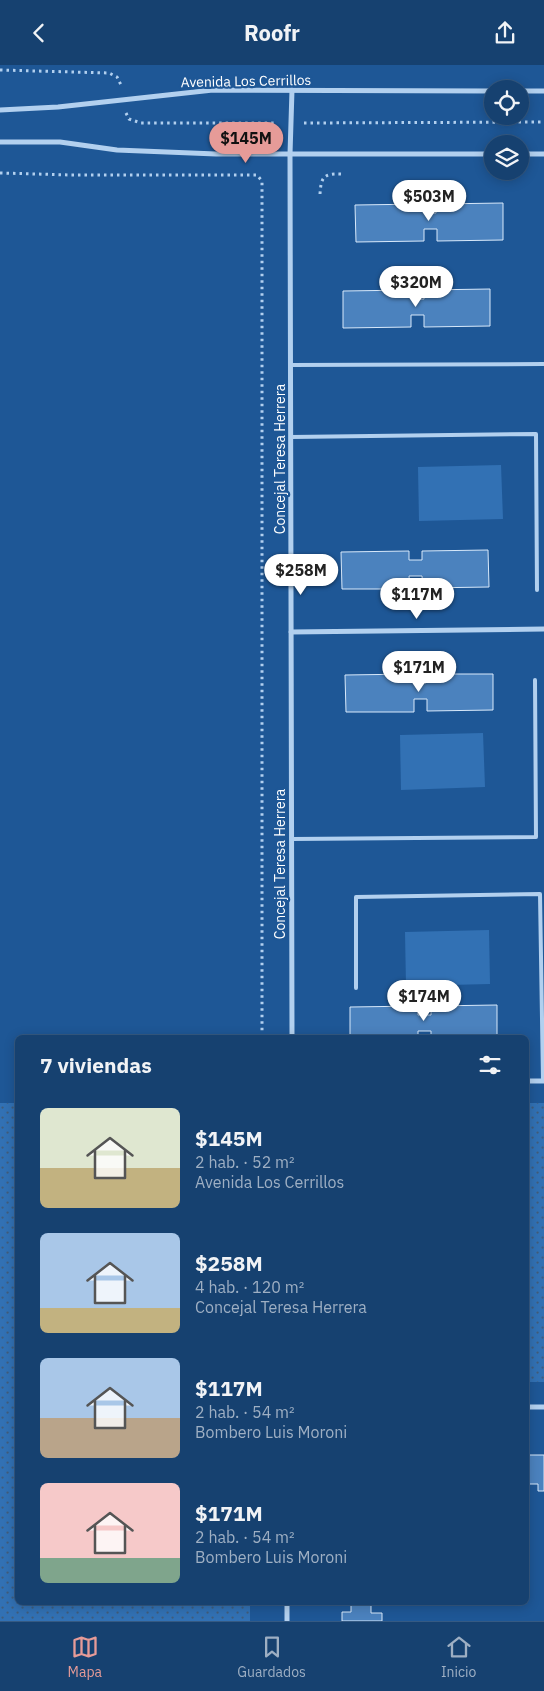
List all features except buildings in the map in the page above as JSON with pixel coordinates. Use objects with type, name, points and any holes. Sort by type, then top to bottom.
[{"type":"street","name":"Avenida Los Cerrillos","points":[[0,111],[58,107],[212,90],[484,91]]},
{"type":"street","name":"Concejal Teresa Herrera","points":[[292,90],[290,154],[292,1035]]},
{"type":"street","points":[[529,91],[544,91]]},
{"type":"street","points":[[0,142],[60,142],[117,150],[148,152],[484,154]]},
{"type":"street","points":[[529,154],[544,154]]},
{"type":"street","points":[[291,631],[544,629]]},
{"type":"street","points":[[529,1081],[544,1081]]},
{"type":"street","points":[[529,1407],[544,1407]]},
{"type":"street","points":[[287,1605],[287,1621]]},
{"type":"lane","points":[[291,365],[544,364]]},
{"type":"lane","points":[[291,437],[536,433],[537,590]]},
{"type":"lane","points":[[292,839],[536,837],[535,680]]},
{"type":"lane","points":[[356,988],[356,897],[540,894],[544,1081]]},
{"type":"path","points":[[0,71],[109,73],[117,77],[121,83],[126,114],[135,122],[140,123],[544,122]]},
{"type":"path","points":[[0,173],[257,175],[262,181],[262,1035]]},
{"type":"path","points":[[320,194],[321,183],[325,176],[332,173],[340,174]]},
{"type":"shaded area","points":[[501,465],[503,519],[419,521],[418,467]]},
{"type":"shaded area","points":[[483,733],[485,787],[401,790],[400,735]]},
{"type":"shaded area","points":[[489,930],[490,984],[406,986],[405,932]]},
{"type":"shaded area","points":[[0,1103],[15,1103],[15,1605],[250,1605],[250,1621],[0,1621]]},
{"type":"shaded area","points":[[529,1103],[544,1103],[544,1382],[529,1382]]}]
